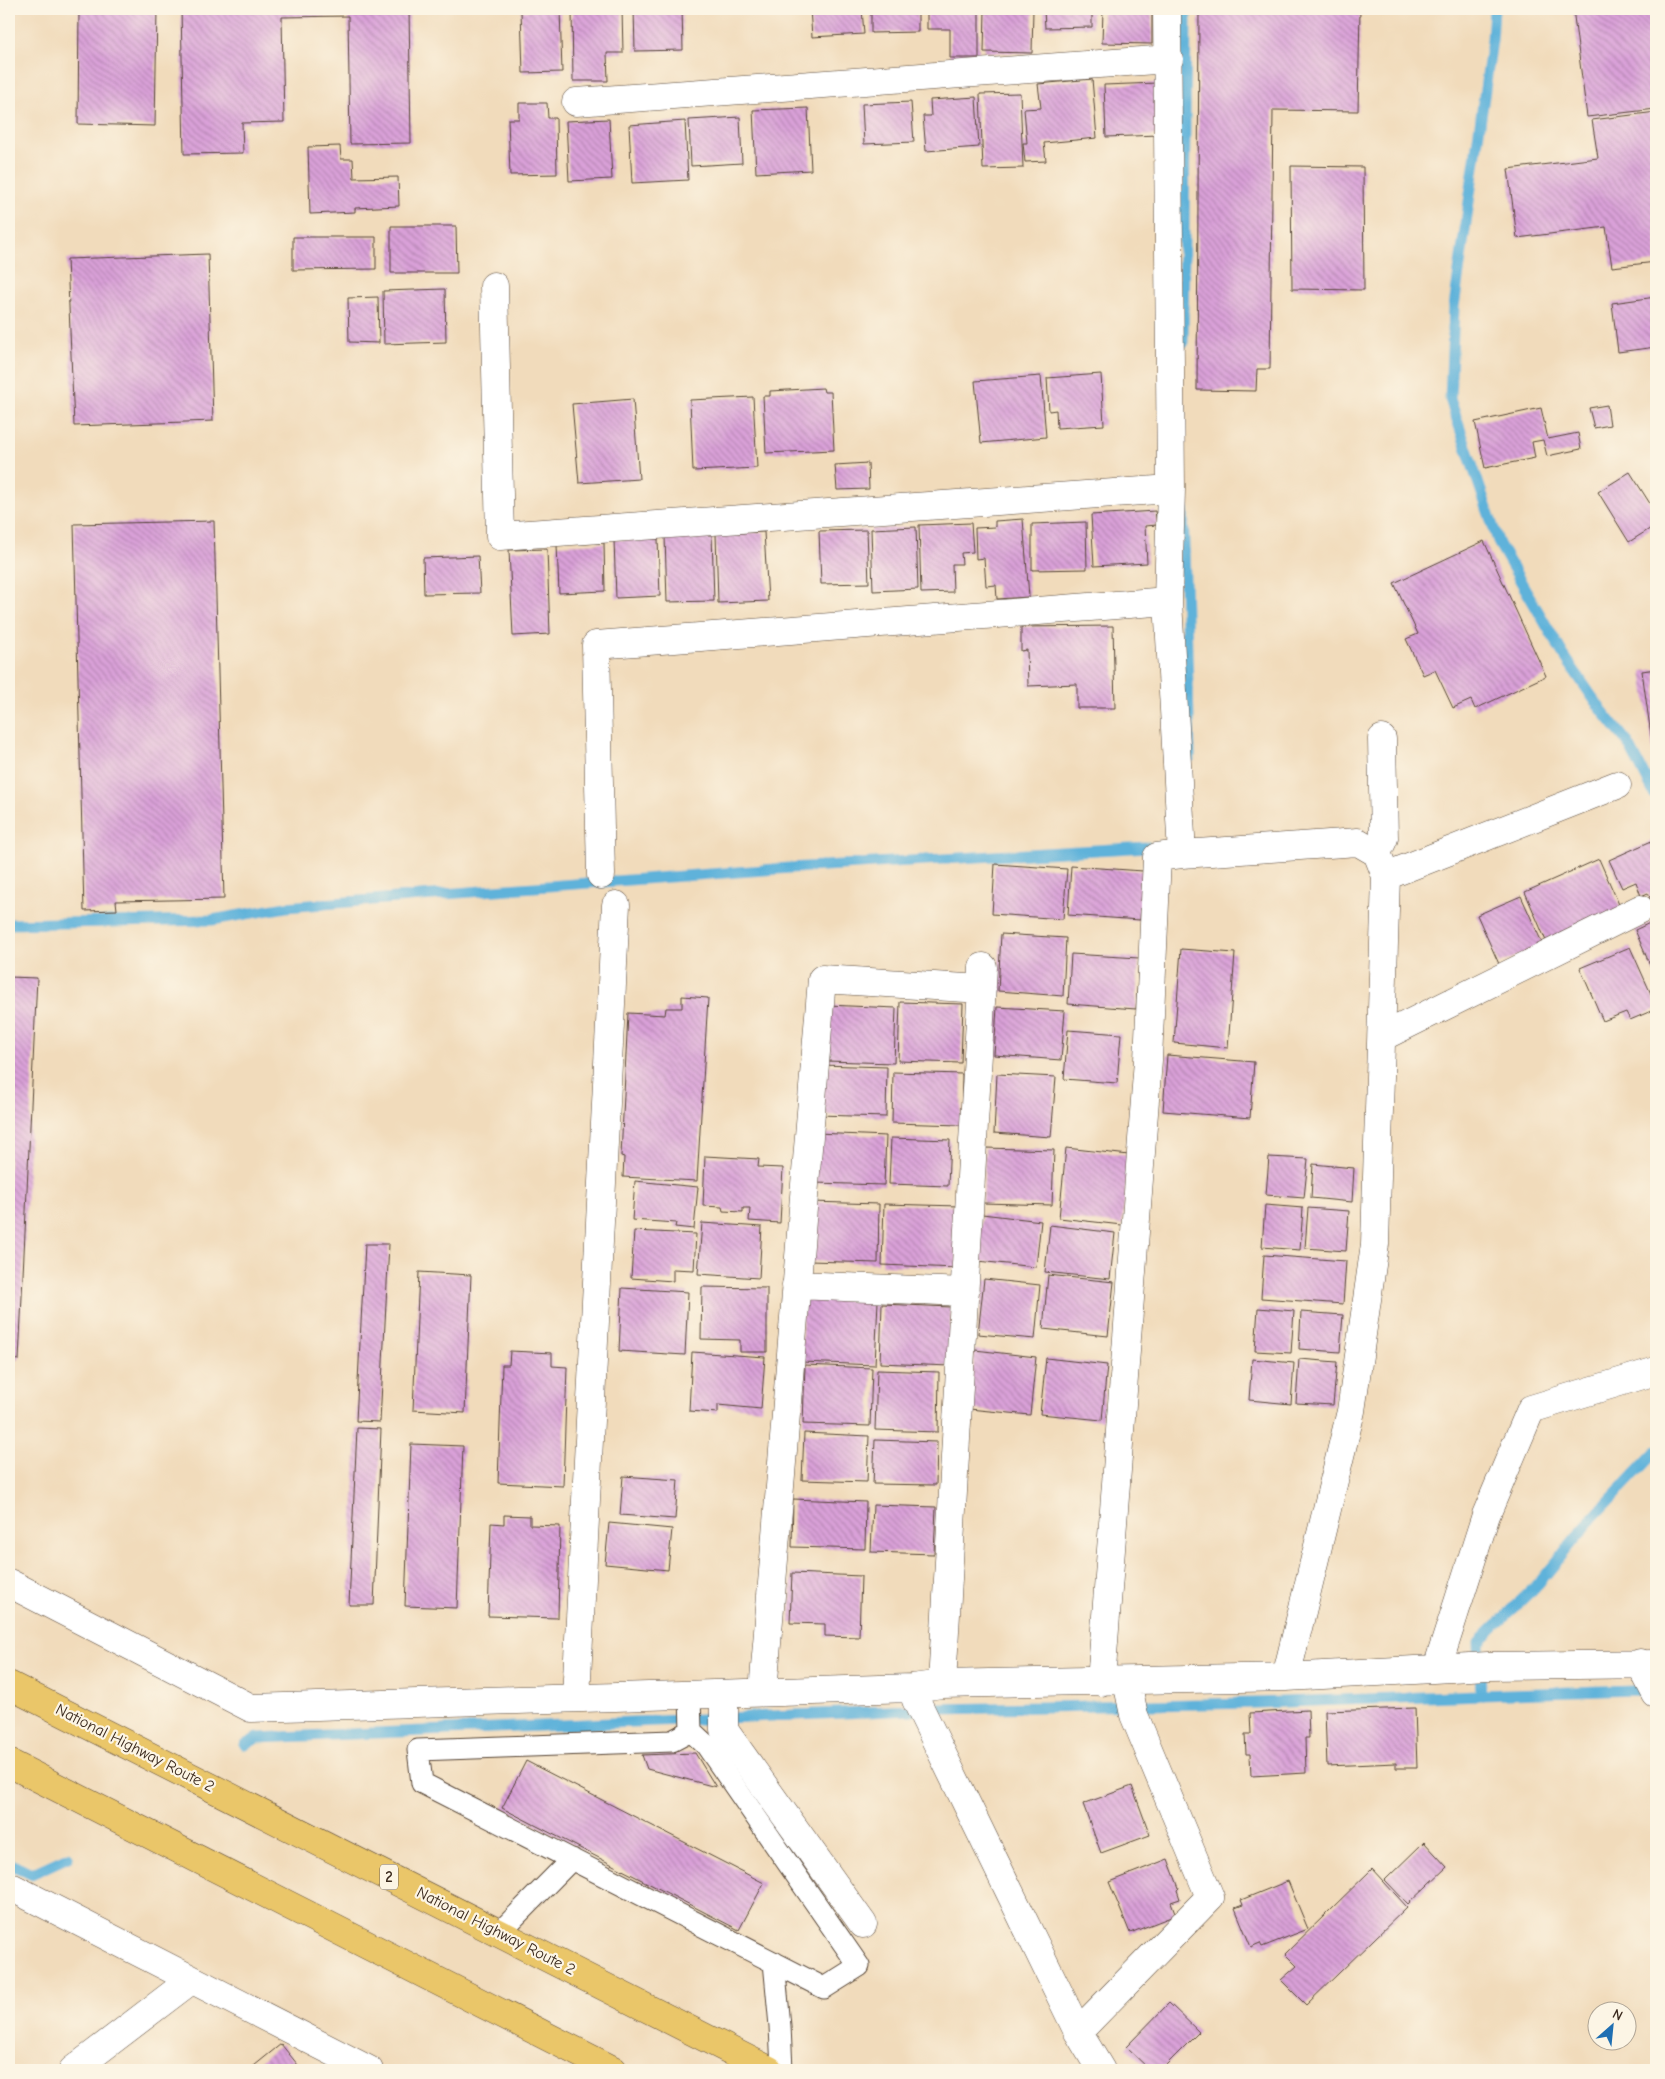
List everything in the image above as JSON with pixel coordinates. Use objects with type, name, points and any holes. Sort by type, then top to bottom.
[{"type":"highway","name":"National Highway Route 2","points":[[9,1685],[769,2070]]},
{"type":"highway","points":[[9,1763],[613,2070]]},
{"type":"street","points":[[1167,9],[1169,59],[1171,489],[1168,601],[1182,854]]},
{"type":"street","points":[[576,102],[1169,59]]},
{"type":"street","points":[[494,286],[500,536],[1171,489]]},
{"type":"street","points":[[601,875],[596,645],[1168,601]]},
{"type":"street","points":[[1286,1677],[1351,1411],[1375,1244],[1382,1037],[1382,864],[1384,838],[1382,739]]},
{"type":"street","points":[[1382,864],[1617,785]]},
{"type":"street","points":[[1078,2032],[1210,1897],[1123,1692],[1156,857],[1358,842],[1382,864]]},
{"type":"street","points":[[576,1698],[616,905]]},
{"type":"street","points":[[1382,1037],[1640,909]]},
{"type":"street","points":[[763,1692],[822,980],[983,978],[942,1684]]},
{"type":"street","points":[[796,1285],[965,1292]]},
{"type":"street","points":[[1438,1668],[1486,1515],[1531,1409],[1656,1372]]},
{"type":"street","points":[[9,1584],[251,1708],[576,1698],[691,1714],[724,1710],[763,1692],[918,1702],[942,1684],[1123,1692],[1286,1677],[1479,1666],[1650,1675]]},
{"type":"street","points":[[918,1702],[1078,2032],[1101,2070]]},
{"type":"street","points":[[724,1710],[863,1924]]},
{"type":"street","points":[[9,1886],[369,2070]]},
{"type":"street","points":[[73,2070],[191,1980]]},
{"type":"lane","points":[[691,1714],[706,1745],[859,1966],[824,1988],[422,1783],[418,1750],[672,1741],[691,1714]]},
{"type":"lane","points":[[499,1933],[572,1859]]},
{"type":"lane","points":[[774,1962],[782,2070]]},
{"type":"building","points":[[79,9],[157,9],[155,126],[78,124]]},
{"type":"building","points":[[181,9],[409,9],[411,143],[350,144],[348,16],[282,17],[284,122],[242,123],[243,153],[184,154]]},
{"type":"building","points":[[560,9],[562,72],[523,73],[521,11]]},
{"type":"building","points":[[572,9],[622,9],[623,53],[607,53],[608,81],[573,81]]},
{"type":"building","points":[[634,9],[682,9],[683,50],[635,51]]},
{"type":"building","points":[[810,9],[862,9],[864,34],[812,37]]},
{"type":"building","points":[[871,9],[918,9],[918,32],[871,33]]},
{"type":"building","points":[[927,9],[979,9],[979,58],[950,58],[950,29],[927,29]]},
{"type":"building","points":[[985,9],[1033,9],[1032,53],[984,52]]},
{"type":"building","points":[[1044,9],[1092,9],[1092,27],[1045,28]]},
{"type":"building","points":[[1103,9],[1152,9],[1152,44],[1102,43]]},
{"type":"building","points":[[1199,9],[1360,9],[1358,111],[1273,110],[1270,369],[1257,369],[1256,391],[1197,390]]},
{"type":"building","points":[[1573,9],[1656,9],[1656,109],[1587,117]]},
{"type":"building","points":[[1092,79],[1097,138],[1044,143],[1046,161],[1025,162],[1023,143],[1027,143],[1024,109],[1041,108],[1038,84]]},
{"type":"building","points":[[1157,83],[1159,135],[1106,137],[1104,85]]},
{"type":"building","points":[[1020,93],[1023,168],[983,169],[980,94]]},
{"type":"building","points":[[976,97],[979,147],[926,151],[923,116],[931,116],[930,100]]},
{"type":"building","points":[[911,102],[914,142],[864,144],[862,104]]},
{"type":"building","points":[[519,103],[547,103],[548,118],[556,118],[557,174],[510,175],[508,119],[519,119]]},
{"type":"building","points":[[808,108],[811,170],[756,173],[753,110]]},
{"type":"building","points":[[1656,112],[1656,262],[1612,267],[1606,227],[1517,238],[1508,169],[1598,158],[1592,120]]},
{"type":"building","points":[[740,117],[742,163],[691,166],[689,120]]},
{"type":"building","points":[[609,119],[612,179],[569,181],[566,121]]},
{"type":"building","points":[[685,121],[688,180],[632,183],[629,125]]},
{"type":"building","points":[[340,146],[341,159],[353,159],[354,178],[398,177],[399,206],[355,208],[355,212],[310,214],[308,147]]},
{"type":"building","points":[[1291,166],[1363,167],[1364,290],[1292,289]]},
{"type":"building","points":[[391,226],[456,226],[457,273],[391,273]]},
{"type":"building","points":[[293,237],[376,237],[376,269],[293,270]]},
{"type":"building","points":[[208,254],[213,421],[74,426],[67,259]]},
{"type":"building","points":[[445,289],[446,342],[384,344],[383,291]]},
{"type":"building","points":[[378,297],[379,343],[349,342],[348,298]]},
{"type":"building","points":[[1656,297],[1656,347],[1618,352],[1612,303]]},
{"type":"building","points":[[1101,374],[1104,425],[1057,428],[1056,410],[1049,411],[1047,378]]},
{"type":"building","points":[[1041,376],[1046,437],[981,443],[975,381]]},
{"type":"building","points":[[823,388],[824,392],[831,392],[834,450],[766,453],[763,396],[770,396],[770,391]]},
{"type":"building","points":[[753,397],[757,468],[693,471],[690,400]]},
{"type":"building","points":[[633,399],[639,479],[579,483],[572,404]]},
{"type":"building","points":[[1607,405],[1610,425],[1594,428],[1589,408]]},
{"type":"building","points":[[1541,408],[1548,439],[1578,433],[1581,449],[1547,456],[1543,440],[1532,442],[1535,458],[1485,468],[1475,422]]},
{"type":"building","points":[[868,463],[869,489],[837,490],[835,465]]},
{"type":"building","points":[[1630,472],[1656,513],[1656,525],[1629,542],[1598,492]]},
{"type":"building","points":[[1155,511],[1157,525],[1145,526],[1147,563],[1094,566],[1091,515]]},
{"type":"building","points":[[1023,519],[1029,597],[997,599],[996,585],[986,586],[984,558],[976,559],[975,528],[995,527],[995,521]]},
{"type":"building","points":[[214,521],[224,899],[116,901],[117,910],[84,911],[74,524]]},
{"type":"building","points":[[1086,522],[1087,569],[1032,570],[1032,524]]},
{"type":"building","points":[[971,523],[973,552],[961,553],[962,564],[952,564],[953,592],[921,593],[919,525]]},
{"type":"building","points":[[916,527],[918,589],[873,591],[871,529]]},
{"type":"building","points":[[867,530],[869,583],[821,584],[819,531]]},
{"type":"building","points":[[764,532],[768,601],[718,603],[716,534]]},
{"type":"building","points":[[712,534],[714,601],[667,602],[665,536]]},
{"type":"building","points":[[658,539],[660,596],[616,598],[614,540]]},
{"type":"building","points":[[1484,541],[1546,676],[1475,709],[1471,700],[1453,708],[1435,670],[1423,675],[1406,639],[1418,634],[1394,583]]},
{"type":"building","points":[[604,543],[605,591],[559,593],[557,545]]},
{"type":"building","points":[[547,549],[550,634],[513,636],[509,550]]},
{"type":"building","points":[[478,556],[480,593],[424,594],[423,558]]},
{"type":"building","points":[[1113,626],[1115,708],[1077,708],[1077,684],[1028,686],[1027,650],[1021,651],[1021,627]]},
{"type":"building","points":[[1656,669],[1656,764],[1655,764],[1642,671]]},
{"type":"building","points":[[1656,839],[1656,911],[1648,893],[1641,896],[1636,882],[1622,888],[1609,860]]},
{"type":"building","points":[[1599,859],[1621,909],[1546,941],[1525,892]]},
{"type":"building","points":[[995,864],[1067,869],[1063,919],[992,914]]},
{"type":"building","points":[[1071,866],[1143,871],[1140,920],[1068,915]]},
{"type":"building","points":[[1521,896],[1543,945],[1499,964],[1477,915]]},
{"type":"building","points":[[1656,920],[1656,971],[1653,972],[1635,930]]},
{"type":"building","points":[[1001,934],[1066,938],[1063,996],[998,991]]},
{"type":"building","points":[[1630,947],[1656,1005],[1656,1009],[1630,1020],[1626,1012],[1603,1021],[1580,968]]},
{"type":"building","points":[[1181,949],[1235,953],[1228,1048],[1174,1043]]},
{"type":"building","points":[[1071,954],[1139,958],[1136,1009],[1068,1004]]},
{"type":"building","points":[[9,977],[37,978],[19,1360],[9,1359]]},
{"type":"building","points":[[682,996],[708,998],[697,1181],[623,1177],[624,1157],[621,1156],[628,1013],[665,1015],[666,1008],[682,1008]]},
{"type":"building","points":[[900,1002],[963,1004],[961,1063],[898,1061]]},
{"type":"building","points":[[827,1005],[896,1008],[894,1063],[826,1061]]},
{"type":"building","points":[[997,1007],[1065,1011],[1061,1060],[994,1055]]},
{"type":"building","points":[[1068,1030],[1121,1034],[1117,1083],[1064,1079]]},
{"type":"building","points":[[1167,1055],[1254,1062],[1250,1118],[1163,1111]]},
{"type":"building","points":[[820,1065],[887,1067],[886,1117],[818,1115]]},
{"type":"building","points":[[893,1072],[962,1074],[961,1125],[892,1123]]},
{"type":"building","points":[[997,1074],[1056,1077],[1051,1137],[994,1133]]},
{"type":"building","points":[[816,1133],[886,1136],[884,1185],[814,1183]]},
{"type":"building","points":[[891,1138],[950,1140],[948,1186],[889,1184]]},
{"type":"building","points":[[985,1148],[1054,1150],[1052,1205],[983,1203]]},
{"type":"building","points":[[1066,1148],[1129,1155],[1122,1225],[1059,1218]]},
{"type":"building","points":[[705,1156],[759,1159],[758,1167],[783,1168],[780,1223],[749,1221],[750,1208],[743,1208],[743,1212],[723,1211],[722,1207],[703,1206]]},
{"type":"building","points":[[1269,1157],[1308,1159],[1304,1198],[1266,1195]]},
{"type":"building","points":[[1313,1164],[1354,1168],[1352,1202],[1311,1198]]},
{"type":"building","points":[[635,1181],[698,1187],[694,1229],[675,1227],[676,1223],[632,1220]]},
{"type":"building","points":[[811,1202],[879,1204],[878,1263],[809,1261]]},
{"type":"building","points":[[884,1204],[959,1206],[957,1268],[882,1265]]},
{"type":"building","points":[[1265,1205],[1303,1208],[1300,1250],[1262,1247]]},
{"type":"building","points":[[1308,1208],[1349,1211],[1346,1251],[1305,1248]]},
{"type":"building","points":[[982,1214],[1041,1221],[1036,1267],[977,1261]]},
{"type":"building","points":[[702,1223],[762,1227],[759,1278],[698,1274]]},
{"type":"building","points":[[1050,1225],[1115,1233],[1110,1279],[1045,1272]]},
{"type":"building","points":[[634,1231],[696,1234],[694,1270],[673,1269],[673,1281],[631,1278]]},
{"type":"building","points":[[365,1244],[389,1244],[380,1422],[356,1421]]},
{"type":"building","points":[[1264,1255],[1346,1261],[1343,1304],[1261,1298]]},
{"type":"building","points":[[419,1272],[471,1275],[465,1413],[413,1410]]},
{"type":"building","points":[[1048,1275],[1114,1282],[1108,1336],[1043,1329]]},
{"type":"building","points":[[984,1279],[1040,1285],[1035,1339],[978,1334]]},
{"type":"building","points":[[702,1287],[767,1288],[767,1352],[740,1352],[740,1340],[701,1339]]},
{"type":"building","points":[[622,1288],[688,1292],[685,1355],[619,1351]]},
{"type":"building","points":[[803,1299],[878,1301],[875,1365],[801,1362]]},
{"type":"building","points":[[882,1304],[951,1307],[949,1366],[880,1363]]},
{"type":"building","points":[[1258,1308],[1294,1311],[1291,1353],[1255,1351]]},
{"type":"building","points":[[1301,1312],[1343,1315],[1340,1352],[1299,1349]]},
{"type":"building","points":[[975,1350],[1036,1357],[1030,1415],[969,1409]]},
{"type":"building","points":[[510,1351],[552,1353],[552,1366],[567,1367],[563,1486],[498,1483],[502,1365],[509,1365]]},
{"type":"building","points":[[692,1352],[765,1357],[761,1409],[718,1405],[718,1413],[689,1411]]},
{"type":"building","points":[[1046,1358],[1107,1365],[1102,1420],[1040,1414]]},
{"type":"building","points":[[1252,1359],[1294,1363],[1291,1404],[1249,1400]]},
{"type":"building","points":[[1299,1359],[1337,1362],[1333,1405],[1296,1403]]},
{"type":"building","points":[[805,1365],[872,1368],[870,1426],[803,1424]]},
{"type":"building","points":[[877,1370],[939,1372],[938,1432],[875,1430]]},
{"type":"building","points":[[357,1428],[381,1429],[374,1605],[349,1605]]},
{"type":"building","points":[[804,1433],[869,1436],[867,1482],[802,1480]]},
{"type":"building","points":[[875,1440],[937,1442],[936,1485],[873,1484]]},
{"type":"building","points":[[411,1444],[463,1446],[457,1608],[405,1606]]},
{"type":"building","points":[[623,1476],[678,1480],[675,1519],[620,1515]]},
{"type":"building","points":[[793,1499],[866,1502],[865,1549],[792,1547]]},
{"type":"building","points":[[873,1505],[936,1507],[934,1554],[871,1552]]},
{"type":"building","points":[[504,1515],[530,1516],[530,1525],[560,1526],[558,1618],[488,1616],[491,1523],[504,1524]]},
{"type":"building","points":[[609,1523],[672,1529],[668,1570],[605,1564]]},
{"type":"building","points":[[792,1573],[861,1576],[859,1637],[825,1636],[825,1624],[790,1623]]},
{"type":"building","points":[[1415,1708],[1417,1768],[1396,1768],[1396,1763],[1327,1766],[1325,1711]]},
{"type":"building","points":[[1308,1710],[1309,1738],[1305,1738],[1306,1773],[1251,1776],[1250,1754],[1246,1754],[1245,1734],[1251,1734],[1250,1713]]},
{"type":"building","points":[[695,1753],[716,1787],[647,1769],[642,1755]]},
{"type":"building","points":[[526,1761],[764,1883],[739,1930],[502,1808]]},
{"type":"building","points":[[1132,1786],[1150,1835],[1101,1853],[1083,1804]]},
{"type":"building","points":[[1424,1842],[1447,1867],[1408,1904],[1385,1880]]},
{"type":"building","points":[[1168,1859],[1179,1888],[1177,1890],[1180,1899],[1171,1902],[1176,1915],[1130,1933],[1109,1882]]},
{"type":"building","points":[[1372,1869],[1407,1907],[1306,2005],[1281,1980],[1297,1966],[1285,1954]]},
{"type":"building","points":[[1288,1881],[1308,1929],[1262,1947],[1260,1943],[1251,1947],[1235,1908],[1243,1905],[1241,1900]]},
{"type":"building","points":[[1169,2003],[1199,2032],[1161,2070],[1150,2070],[1126,2047]]},
{"type":"building","points":[[281,2044],[302,2070],[249,2070]]},
{"type":"waterway","points":[[1183,342],[1186,9]]},
{"type":"waterway","points":[[1494,9],[1492,40],[1454,307],[1450,399],[1499,544],[1563,654],[1597,704],[1628,743],[1656,797]]},
{"type":"waterway","points":[[1183,510],[1190,757]]},
{"type":"waterway","points":[[9,924],[212,920],[286,907],[482,891],[790,868],[1148,847]]},
{"type":"waterway","points":[[245,1745],[257,1738],[938,1709],[1255,1703],[1481,1695],[1479,1642],[1539,1583],[1592,1519],[1656,1451]]},
{"type":"waterway","points":[[1481,1695],[1635,1690],[1654,1692]]},
{"type":"waterway","points":[[9,1863],[31,1874],[68,1857]]}]
